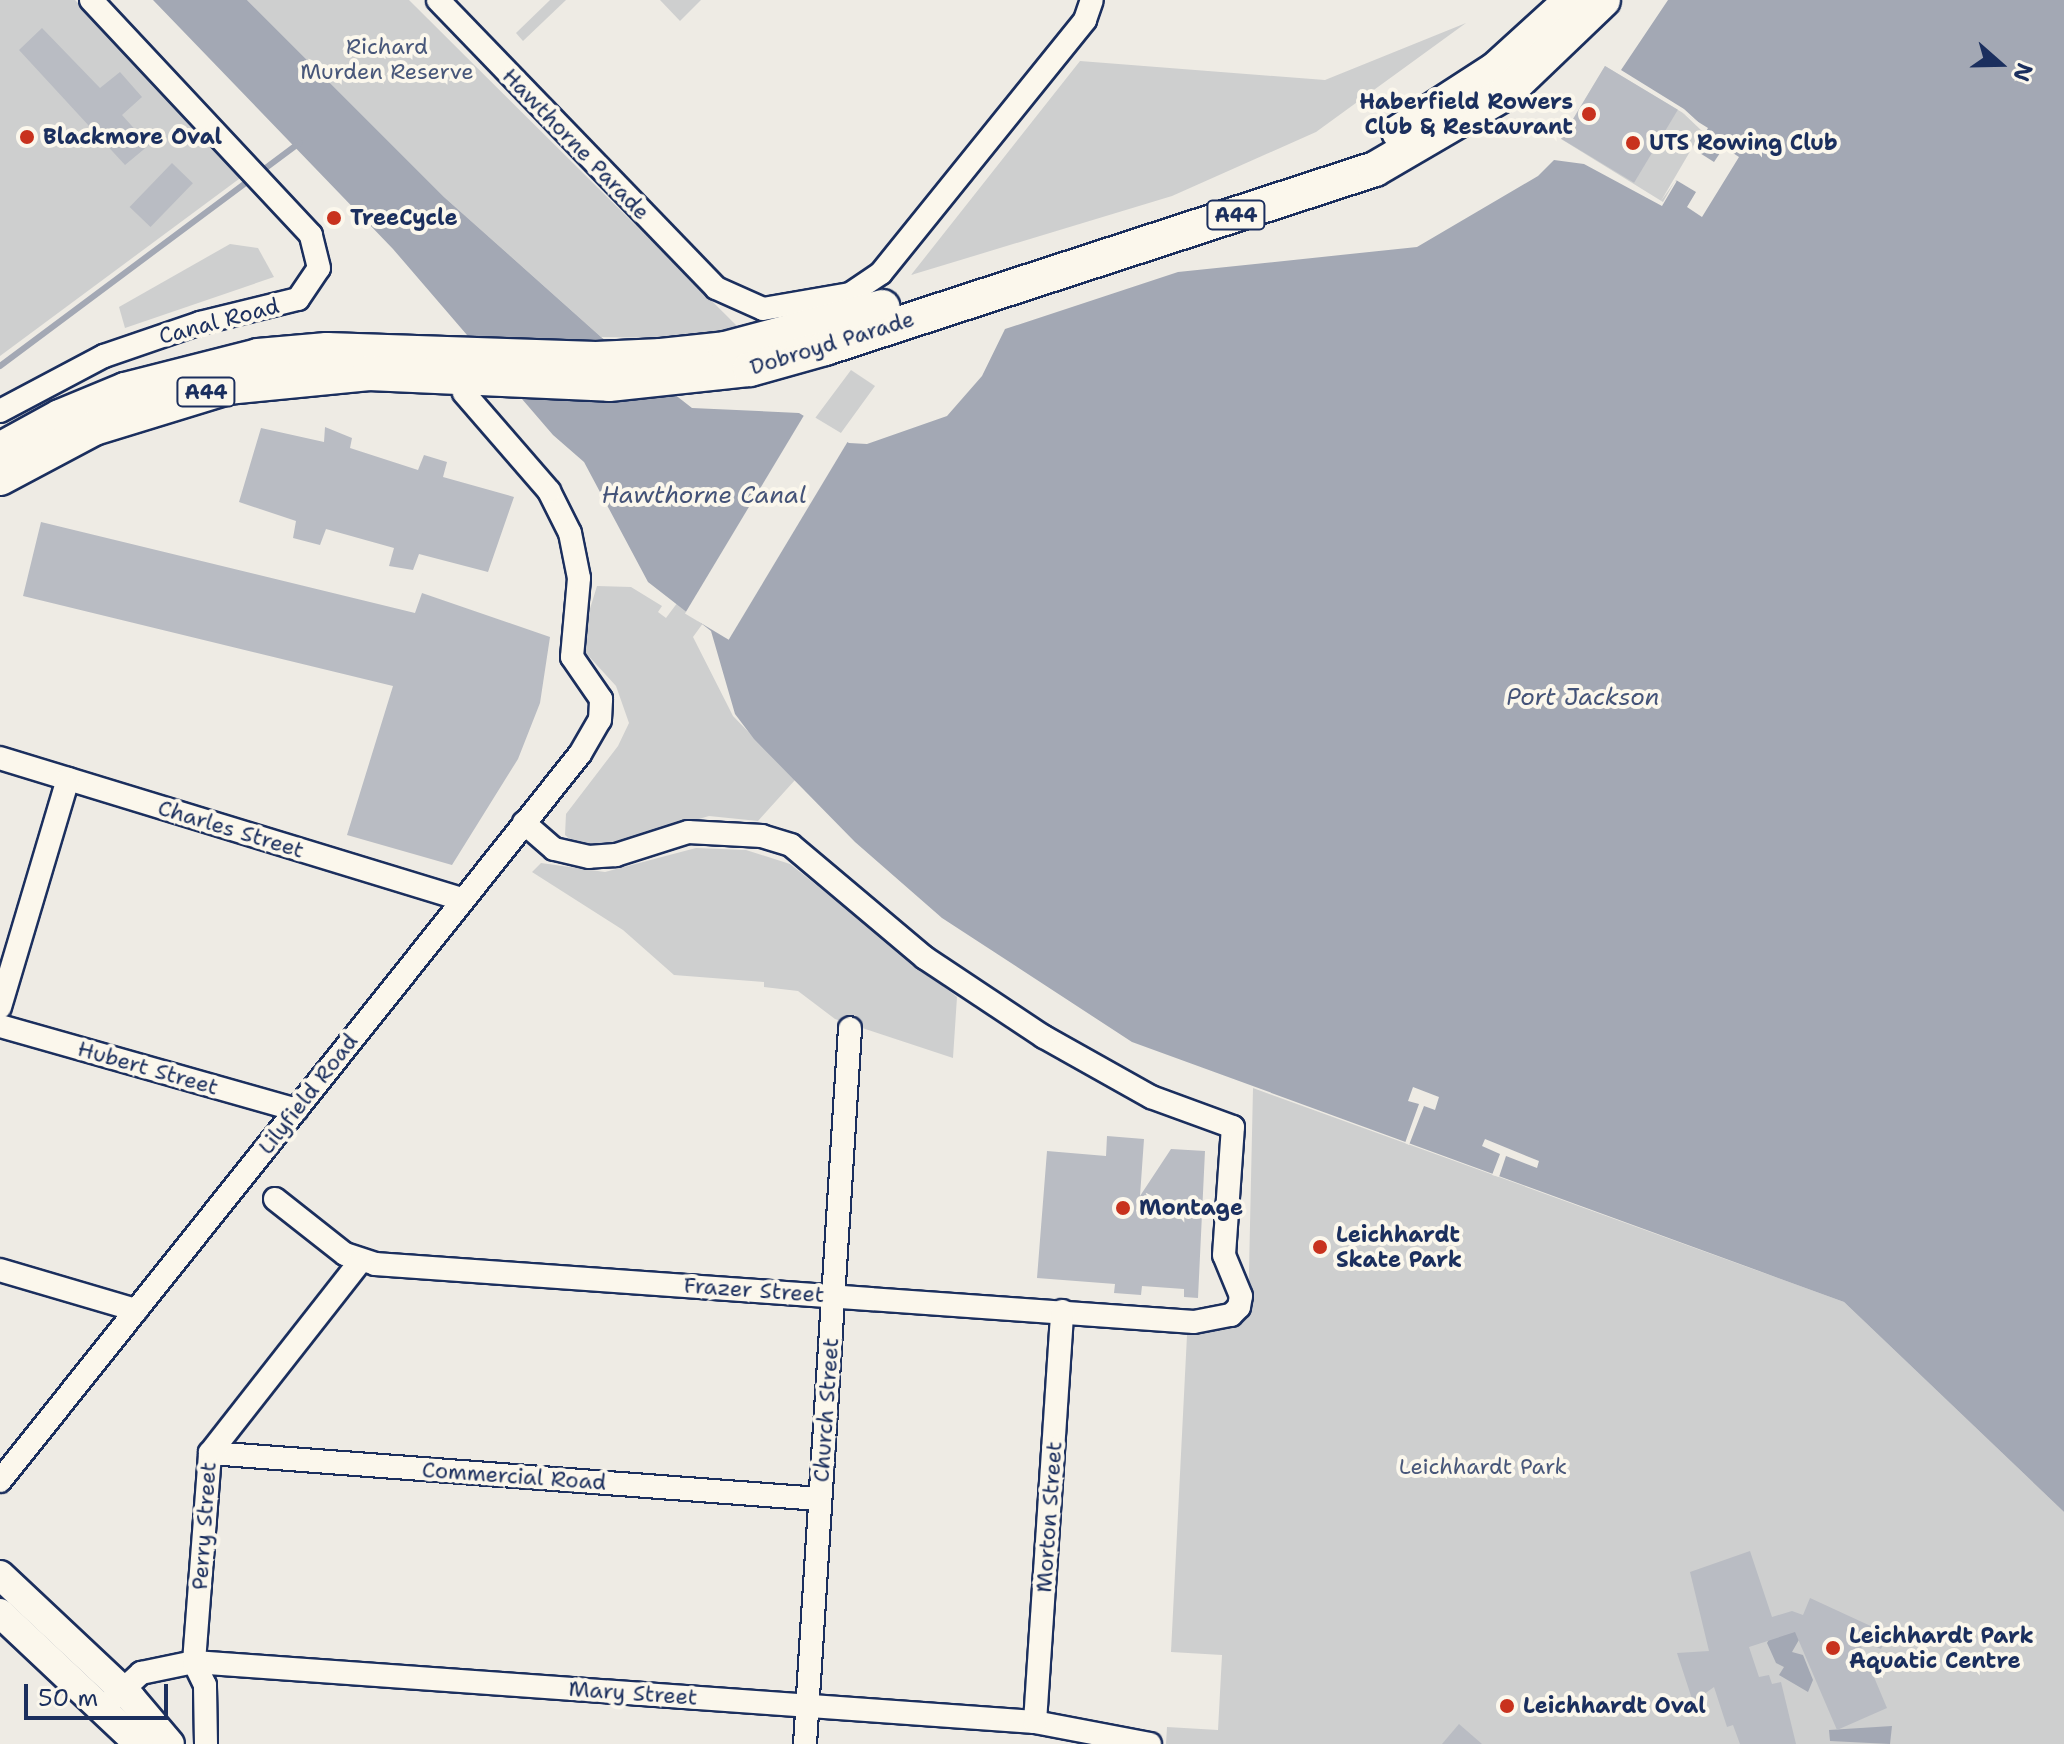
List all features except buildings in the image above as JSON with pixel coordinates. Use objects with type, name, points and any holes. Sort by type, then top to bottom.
[{"type":"highway","name":"Dobroyd Parade","points":[[0,478],[94,428],[227,387],[417,363],[596,359],[725,349],[899,303],[1354,153],[1429,115],[1495,70],[1572,0]]},
{"type":"highway","name":"Dobroyd Parade","points":[[0,450],[60,417],[189,371],[258,356],[417,363],[609,384],[750,369],[825,348],[1375,169],[1507,92],[1603,0]]},
{"type":"main road","points":[[0,1575],[121,1689],[170,1744]]},
{"type":"main road","points":[[0,1613],[12,1631],[139,1744]]},
{"type":"street","name":"Canal Road","points":[[0,411],[104,356],[200,323],[298,299],[319,268],[311,235],[91,0]]},
{"type":"street","name":"Hawthorne Parade","points":[[438,0],[716,288]]},
{"type":"street","name":"Dobroyd Parade","points":[[716,288],[763,309],[850,294],[881,273],[1085,20],[1092,0]]},
{"type":"street","name":"Lilyfield Road","points":[[0,1481],[592,737],[601,699],[572,657],[579,578],[562,513],[549,491],[464,393]]},
{"type":"street","name":"Charles Street","points":[[0,758],[461,899]]},
{"type":"street","points":[[0,1007],[68,779]]},
{"type":"street","name":"Frazer Street","points":[[353,1258],[1214,1321],[1231,1315],[1241,1296],[1224,1255],[1233,1127],[1151,1097],[1044,1037],[925,958],[791,845],[762,836],[688,832],[616,855],[589,857],[554,849],[524,823]]},
{"type":"street","name":"Hubert Street","points":[[0,1026],[296,1110]]},
{"type":"street","name":"Church Street","points":[[805,1744],[850,1028]]},
{"type":"street","points":[[275,1199],[353,1258]]},
{"type":"street","name":"Perry Street","points":[[206,1744],[205,1685],[194,1662],[210,1453],[353,1258]]},
{"type":"street","points":[[0,1270],[136,1310]]},
{"type":"street","name":"Morton Street","points":[[1048,1731],[1062,1311]]},
{"type":"street","name":"Commercial Road","points":[[210,1453],[819,1499]]},
{"type":"street","name":"Mary Street","points":[[102,1711],[121,1689],[141,1673],[194,1662],[808,1705],[1150,1744]]},
{"type":"green space","points":[[0,0],[75,0],[243,176],[0,356]]},
{"type":"green space","name":"Richard Murden Reserve","points":[[247,0],[409,0],[739,328],[667,338],[601,337],[444,197]]},
{"type":"green space","points":[[550,0],[566,0],[523,41],[516,33]]},
{"type":"green space","points":[[660,0],[701,0],[680,21]]},
{"type":"green space","points":[[1466,23],[1316,132],[1172,196],[911,275],[1080,61],[1325,80]]},
{"type":"green space","name":"UTS Rowing Club","points":[[1605,66],[1708,128],[1695,150],[1714,162],[1696,192],[1675,181],[1663,202],[1561,139]]},
{"type":"green space","points":[[230,244],[258,248],[274,277],[125,328],[119,307]]},
{"type":"green space","points":[[851,370],[875,386],[693,637],[733,716],[795,780],[758,821],[709,816],[614,844],[575,844],[565,835],[566,814],[618,746],[629,723],[616,686],[584,651],[584,628],[597,586],[631,587],[662,606],[658,612],[666,618]]},
{"type":"green space","points":[[696,848],[746,850],[790,864],[957,997],[953,1058],[835,1019],[798,991],[764,987],[764,982],[674,975],[623,930],[532,872],[541,863],[605,872]]},
{"type":"green space","name":"Leichhardt Park","points":[[1253,1088],[1844,1302],[2064,1512],[2064,1744],[1166,1744],[1167,1727],[1218,1730],[1222,1655],[1171,1652],[1187,1335],[1191,1329],[1248,1317]]},
{"type":"water","name":"Port Jackson","points":[[153,0],[247,0],[444,197],[601,337],[692,408],[799,413],[849,443],[867,444],[947,416],[982,376],[1005,329],[1178,272],[1417,247],[1538,176],[1554,160],[1584,164],[1662,206],[1707,130],[1684,109],[1621,70],[1668,0],[2064,0],[2064,1512],[1844,1302],[1132,1042],[942,918],[855,842],[754,739],[735,714],[711,631],[648,582],[584,462],[553,435],[393,249]]},
{"type":"water","points":[[1793,1627],[1800,1638],[1792,1652],[1803,1655],[1813,1680],[1808,1692],[1779,1675],[1784,1667],[1776,1663],[1767,1643],[1771,1636]]},
{"type":"water","points":[[1892,1726],[1890,1744],[1830,1741],[1829,1730]]},
{"type":"pier","points":[[1682,112],[1708,128],[1695,150],[1714,162],[1724,147],[1739,157],[1702,217],[1687,207],[1696,192],[1676,180],[1661,201],[1702,131]]},
{"type":"pier","points":[[806,412],[850,438],[729,640],[685,613]]},
{"type":"pier","points":[[1413,1087],[1439,1097],[1435,1110],[1424,1106],[1409,1145],[1405,1143],[1419,1104],[1408,1101]]},
{"type":"pier","points":[[1485,1139],[1539,1161],[1537,1168],[1506,1156],[1499,1177],[1492,1175],[1500,1154],[1482,1146]]},
{"type":"waterway","points":[[0,366],[300,142]]},
{"type":"place","name":"Haberfield Rowers Club & Restaurant","points":[[1589,114]]},
{"type":"place","name":"Blackmore Oval","points":[[27,137]]},
{"type":"place","name":"UTS Rowing Club","points":[[1633,143]]},
{"type":"place","name":"TreeCycle","points":[[334,218]]},
{"type":"place","name":"Montage","points":[[1123,1208]]},
{"type":"place","name":"Leichhardt Skate Park","points":[[1320,1247]]},
{"type":"place","name":"Leichhardt Park Aquatic Centre","points":[[1833,1648]]},
{"type":"place","name":"Leichhardt Oval","points":[[1507,1706]]},
{"type":"water label","name":"Hawthorne Canal","points":[[704,496]]}]
